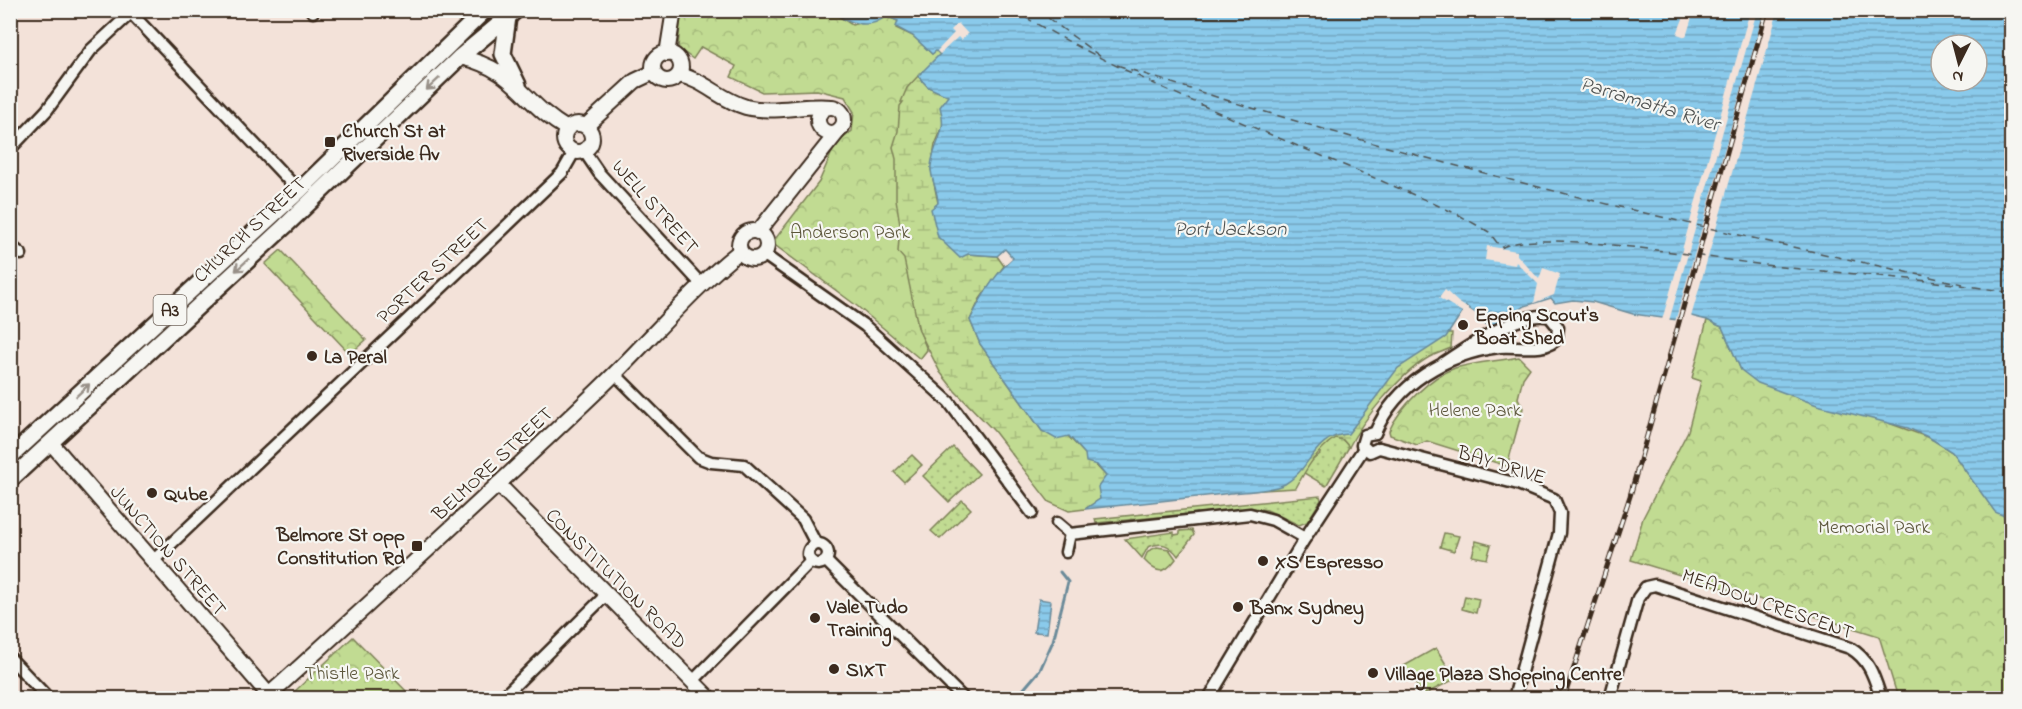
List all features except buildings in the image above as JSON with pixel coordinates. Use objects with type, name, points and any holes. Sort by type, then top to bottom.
[{"type":"highway","name":"CHURCH STREET","points":[[10,457],[299,191],[485,10]]},
{"type":"highway","name":"CHURCH STREET","points":[[10,480],[285,226],[460,57],[512,14]]},
{"type":"highway","points":[[512,14],[503,54],[518,85]]},
{"type":"main road","points":[[667,54],[674,10]]},
{"type":"main road","points":[[654,72],[657,57],[667,54],[679,61],[679,75]]},
{"type":"main road","points":[[460,57],[491,66],[518,85],[537,107],[567,129]]},
{"type":"main road","points":[[654,72],[664,81],[672,80],[679,75]]},
{"type":"main road","points":[[586,126],[634,81],[654,72]]},
{"type":"main road","points":[[679,75],[702,82],[744,106],[794,109],[831,107],[839,110],[844,117],[840,129],[758,232]]},
{"type":"main road","points":[[818,157],[820,112],[831,107]]},
{"type":"main road","points":[[794,109],[811,117],[828,132],[840,129]]},
{"type":"main road","points":[[576,124],[586,126],[592,139],[579,151],[564,142],[567,129],[576,124]]},
{"type":"main road","points":[[750,231],[758,232],[766,242],[763,254],[751,258],[740,251],[739,243],[742,235],[750,231]]},
{"type":"main road","name":"BELMORE STREET","points":[[268,697],[615,374],[702,285],[740,251]]},
{"type":"main road","name":"JUNCTION STREET","points":[[51,443],[154,560],[268,697]]},
{"type":"main road","name":"CONSTITUTION ROAD","points":[[498,484],[709,699]]},
{"type":"street","points":[[10,149],[47,110],[91,50],[133,12],[299,191]]},
{"type":"street","name":"WELL STREET","points":[[579,151],[702,285]]},
{"type":"street","name":"PORTER STREET","points":[[154,560],[510,223],[562,172],[579,151]]},
{"type":"street","points":[[10,245],[21,254]]},
{"type":"street","points":[[763,254],[865,326],[949,402],[1032,513]]},
{"type":"street","points":[[1375,433],[1396,398],[1416,381],[1443,363],[1467,347],[1529,316],[1542,315],[1554,320],[1559,331],[1556,341],[1546,346],[1488,349],[1443,363]]},
{"type":"street","points":[[615,374],[698,457],[711,462],[744,465],[752,471],[803,519],[816,544],[827,549],[826,561],[963,699]]},
{"type":"street","name":"JUNCTION STREET","points":[[40,429],[51,443]]},
{"type":"street","points":[[1209,699],[1305,538],[1364,448],[1363,437],[1369,433],[1375,433]]},
{"type":"street","points":[[1364,448],[1370,452],[1379,448],[1380,439],[1375,433]]},
{"type":"street","name":"BAY DRIVE","points":[[1379,448],[1518,484],[1554,499],[1560,519],[1559,532],[1514,699]]},
{"type":"street","points":[[1057,523],[1070,534],[1250,514],[1273,520],[1305,538]]},
{"type":"street","points":[[1066,552],[1070,534]]},
{"type":"street","points":[[811,561],[808,551],[816,544]]},
{"type":"street","points":[[811,561],[818,564],[826,561]]},
{"type":"street","points":[[692,681],[811,561]]},
{"type":"street","name":"MEADOW CRESCENT","points":[[1610,699],[1638,598],[1650,585],[1772,621],[1850,648],[1862,656],[1869,665],[1881,699]]},
{"type":"street","points":[[502,699],[606,595]]},
{"type":"street","points":[[10,658],[48,699]]},
{"type":"green space","name":"Anderson Park","points":[[829,10],[852,25],[886,16],[898,21],[896,28],[913,36],[932,54],[936,50],[940,55],[914,82],[917,324],[927,350],[920,359],[857,306],[772,243],[819,182],[835,145],[852,131],[854,112],[845,97],[817,90],[762,92],[731,77],[736,66],[701,47],[693,59],[678,48],[681,11]]},
{"type":"green space","points":[[918,76],[928,87],[948,96],[945,121],[935,145],[931,169],[938,203],[968,254],[997,256],[1004,266],[980,299],[970,320],[980,344],[1042,431],[1068,436],[1106,476],[1100,499],[1085,509],[1069,511],[1049,502],[994,431],[940,372],[919,331],[904,259],[898,252],[900,225],[896,199],[896,159],[893,147],[898,131],[900,106],[903,102],[901,102],[907,88]]},
{"type":"green space","points":[[281,250],[366,340],[350,354],[265,264]]},
{"type":"green space","name":"Memorial Park","points":[[1707,320],[1722,327],[1741,370],[1930,438],[1952,452],[1994,510],[2011,480],[2011,698],[1898,698],[1879,636],[1631,560],[1643,518],[1688,431],[1701,381],[1692,378]]},
{"type":"green space","points":[[1514,329],[1513,342],[1494,343],[1493,339]]},
{"type":"green space","points":[[1435,333],[1452,333],[1451,348],[1426,359],[1393,387],[1372,411],[1349,447],[1343,440],[1335,438],[1312,460],[1296,488],[1249,491],[1261,475]]},
{"type":"green space","name":"Helene Park","points":[[1519,357],[1530,368],[1523,378],[1518,398],[1523,408],[1507,466],[1427,441],[1417,445],[1390,435],[1389,431],[1394,422],[1408,403],[1436,378],[1455,368],[1470,364]]},
{"type":"green space","points":[[1335,437],[1343,440],[1349,447],[1326,486],[1304,473],[1308,464],[1320,454],[1320,450]]},
{"type":"green space","points":[[953,447],[979,474],[949,502],[923,476]]},
{"type":"green space","points":[[912,455],[922,465],[904,482],[894,472]]},
{"type":"green space","points":[[1320,496],[1321,500],[1307,522],[1299,525],[1267,510],[1253,508],[1096,523],[1095,519]]},
{"type":"green space","points":[[962,500],[971,509],[940,539],[931,531]]},
{"type":"green space","points":[[1192,530],[1194,535],[1178,556],[1169,547],[1157,544],[1148,547],[1142,558],[1125,539],[1174,532],[1174,535],[1180,534],[1180,531]]},
{"type":"green space","points":[[1444,533],[1459,536],[1454,551],[1440,547]]},
{"type":"green space","points":[[1476,541],[1491,545],[1487,559],[1472,556]]},
{"type":"green space","points":[[1157,547],[1169,549],[1176,559],[1168,568],[1160,571],[1144,560],[1148,551]]},
{"type":"green space","points":[[1465,596],[1479,599],[1476,613],[1462,609]]},
{"type":"green space","name":"Thistle Park","points":[[353,637],[413,698],[289,698],[293,693]]},
{"type":"green space","points":[[1436,648],[1455,679],[1423,695],[1404,666]]},
{"type":"water","name":"Port Jackson","points":[[829,11],[2011,11],[2011,519],[1995,512],[1952,452],[1930,438],[1908,428],[1817,405],[1758,383],[1741,370],[1722,327],[1707,320],[1679,313],[1677,320],[1633,314],[1593,302],[1573,300],[1555,303],[1551,298],[1525,306],[1489,327],[1466,306],[1446,337],[1398,368],[1348,434],[1327,440],[1294,478],[1285,484],[1259,490],[1085,509],[1100,499],[1098,487],[1106,476],[1097,465],[1086,462],[1085,454],[1069,436],[1056,439],[1042,431],[980,344],[970,320],[989,286],[1013,258],[1005,249],[997,256],[968,254],[960,258],[938,237],[931,209],[938,203],[931,166],[941,131],[940,107],[948,96],[928,87],[918,76],[940,54],[936,51],[932,54],[913,36],[896,27],[898,21],[886,16],[879,21],[865,24],[850,21]]},
{"type":"water","points":[[1039,599],[1051,601],[1047,633],[1034,632]]},
{"type":"pier","points":[[1686,11],[1690,11],[1688,17],[1691,11],[1694,11],[1686,37],[1677,34]]},
{"type":"pier","points":[[1750,11],[1757,11],[1669,321],[1662,320]]},
{"type":"pier","points":[[1764,11],[1778,11],[1691,317],[1704,322],[1681,316],[1679,322],[1675,322]]},
{"type":"pier","points":[[958,23],[968,34],[961,40],[958,37],[940,54],[937,51],[954,33],[951,30]]},
{"type":"pier","points":[[1487,246],[1517,251],[1517,255],[1539,279],[1543,268],[1560,274],[1554,295],[1534,303],[1538,284],[1516,262],[1515,265],[1485,260]]},
{"type":"pier","points":[[1445,290],[1479,316],[1476,321],[1466,310],[1464,313],[1439,298]]},
{"type":"waterway","points":[[1016,698],[1040,670],[1053,641],[1068,582],[1060,572]]},
{"type":"ferry route","points":[[1013,10],[1066,40],[1176,94],[1459,215],[1489,232],[1501,248],[1521,242],[1591,243],[1781,267],[1954,284],[2012,293]]},
{"type":"ferry route","points":[[1037,10],[1104,59]]},
{"type":"ferry route","points":[[1117,65],[1222,99],[1431,159],[1642,212],[1963,284]]},
{"type":"railway","points":[[1564,698],[1630,496],[1767,10]]},
{"type":"place","name":"Church St at Riverside Av","points":[[330,142]]},
{"type":"place","name":"Epping Scout's Boat Shed","points":[[1463,325]]},
{"type":"place","name":"La Peral","points":[[312,356]]},
{"type":"place","name":"Qube","points":[[152,493]]},
{"type":"place","name":"Belmore St opp Constitution Rd","points":[[417,546]]},
{"type":"place","name":"XS Espresso","points":[[1263,561]]},
{"type":"place","name":"Banx Sydney","points":[[1238,607]]},
{"type":"place","name":"Vale Tudo Training","points":[[815,618]]},
{"type":"place","name":"SIXT","points":[[834,669]]},
{"type":"place","name":"Village Plaza Shopping Centre","points":[[1373,673]]},
{"type":"water label","name":"Parramatta River","points":[[1650,103]]}]
